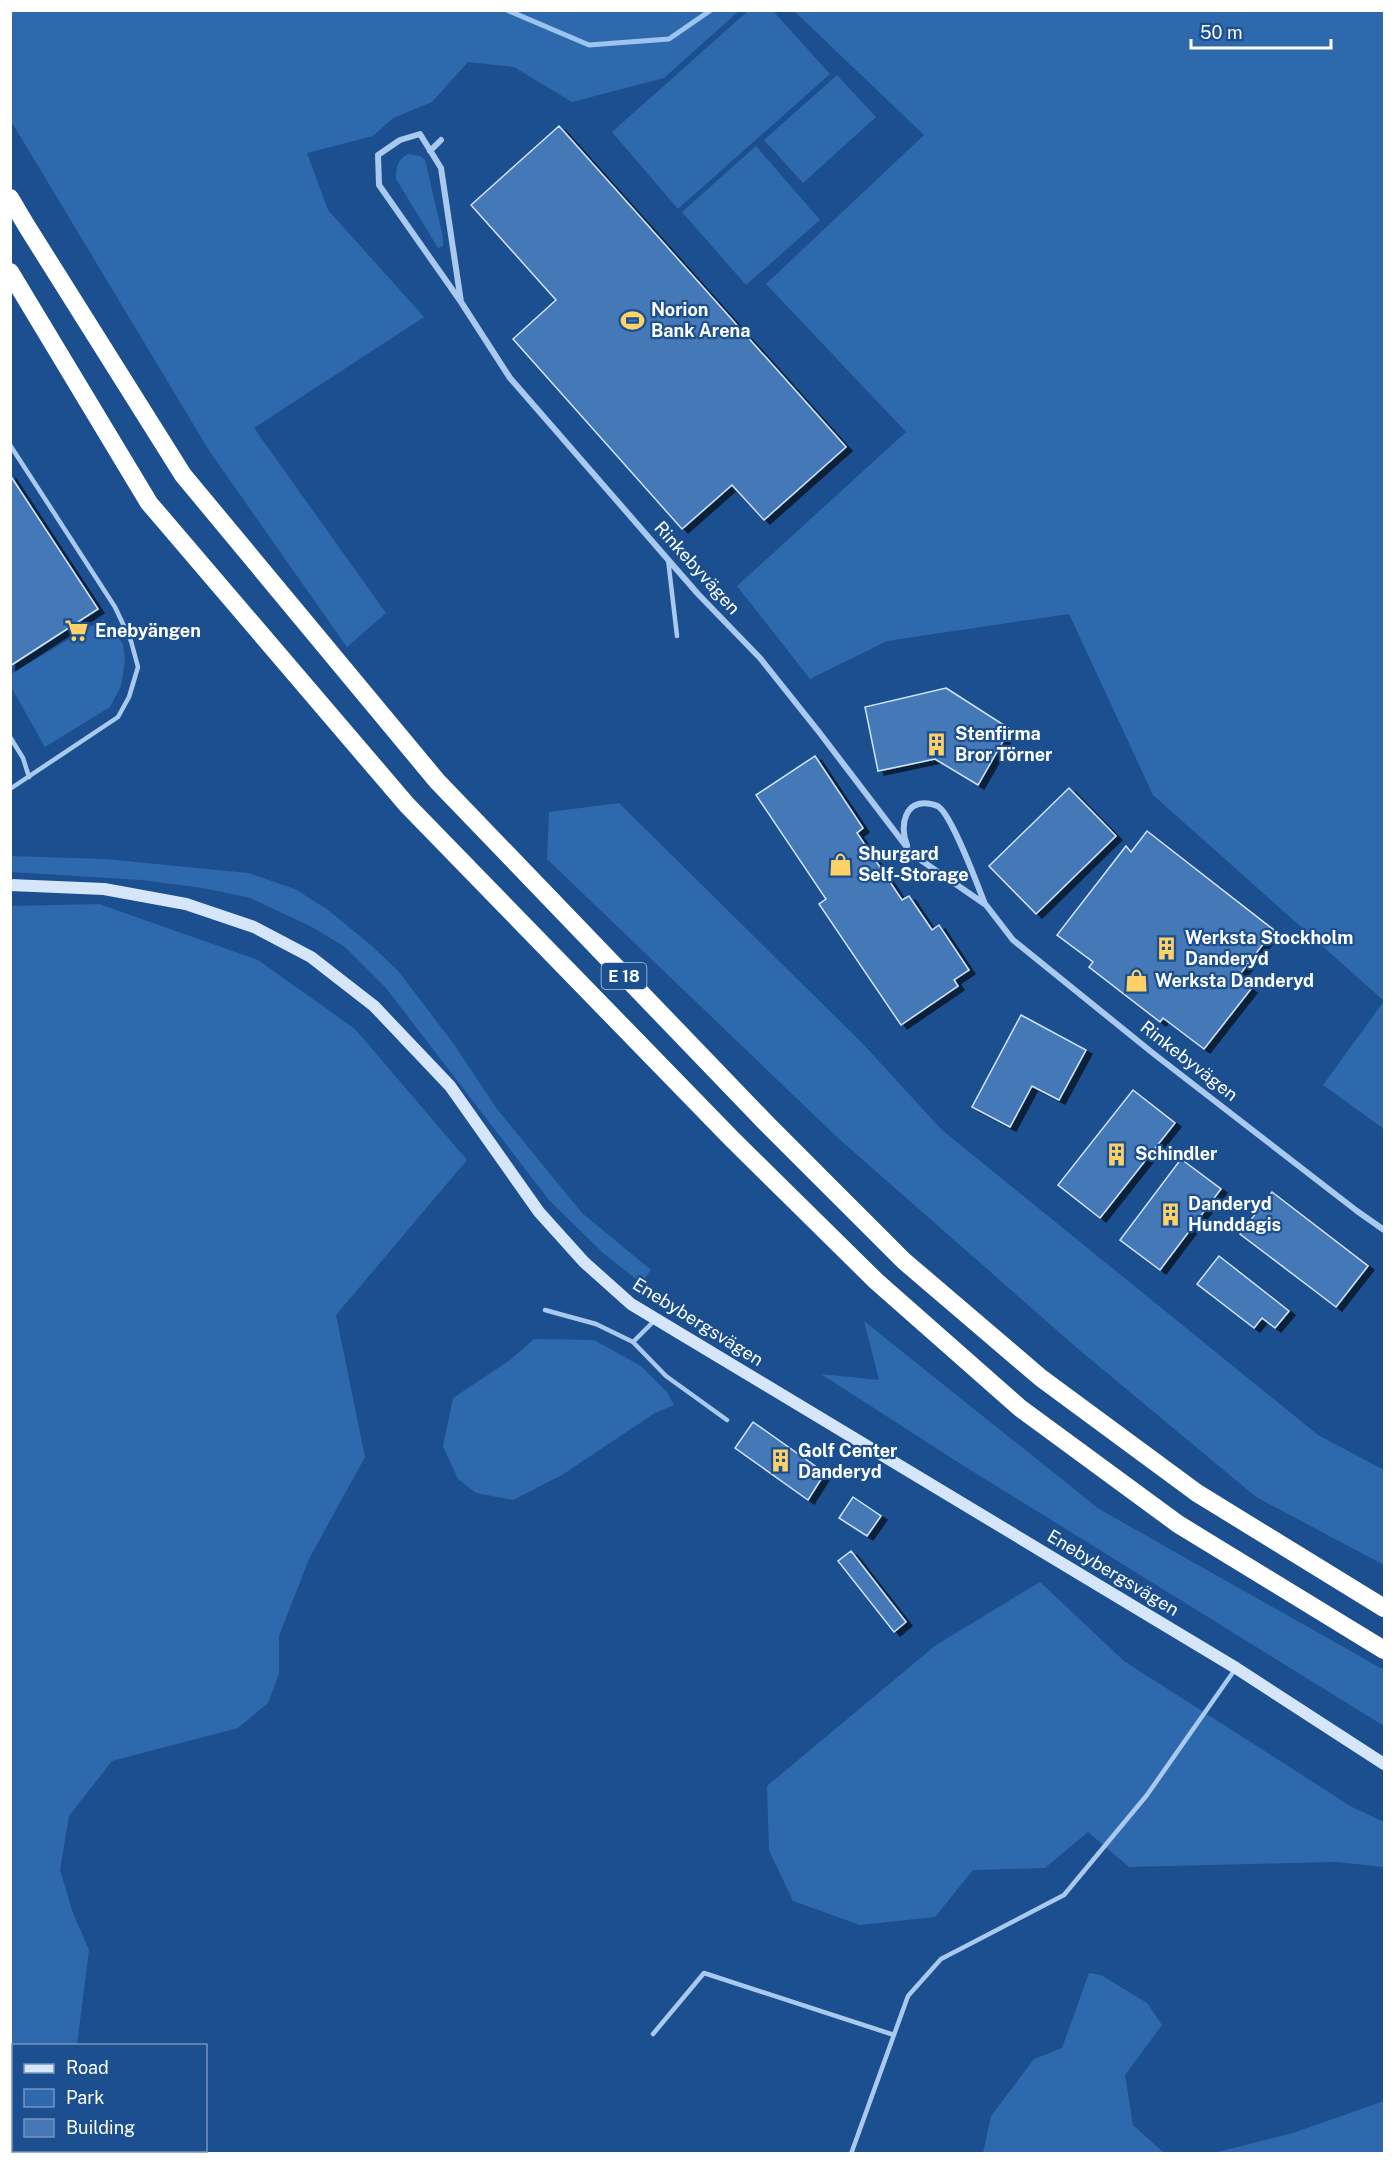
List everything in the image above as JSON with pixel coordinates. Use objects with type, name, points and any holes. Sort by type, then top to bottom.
[{"type":"highway","name":"E 18","points":[[10,198],[183,475],[437,781],[766,1123],[904,1261],[1041,1378],[1197,1493],[1384,1608]]},
{"type":"highway","name":"E 18","points":[[10,272],[149,503],[407,805],[732,1139],[876,1281],[1020,1408],[1178,1524],[1384,1650]]},
{"type":"main road","name":"Enebybergsvägen","points":[[10,885],[104,889],[186,904],[254,927],[311,957],[374,1006],[450,1086],[539,1212],[584,1262],[631,1304],[1236,1668],[1384,1764]]},
{"type":"street","name":"Rinkebyvägen","points":[[461,302],[441,168],[420,134],[400,140],[378,155],[379,185],[461,302],[510,378],[698,594],[760,658],[912,854],[986,904]]},
{"type":"street","points":[[430,151],[441,140]]},
{"type":"street","name":"Rinkebyvägen","points":[[912,854],[905,841],[903,827],[905,816],[916,804],[924,802],[938,806],[949,818],[986,904],[1013,939],[1127,1033],[1384,1230]]},
{"type":"lane","points":[[10,445],[115,607],[131,641],[138,667],[129,697],[118,717],[10,789]]},
{"type":"lane","points":[[668,559],[677,636]]},
{"type":"lane","points":[[10,737],[23,758],[29,777]]},
{"type":"lane","points":[[545,1310],[596,1324],[633,1342],[666,1376],[727,1420]]},
{"type":"lane","points":[[633,1342],[655,1320]]},
{"type":"lane","points":[[851,2154],[908,1996],[941,1959],[1064,1895],[1147,1795],[1236,1668]]},
{"type":"lane","points":[[653,2034],[704,1973],[894,2035]]},
{"type":"green space","points":[[11,10],[739,11],[664,78],[572,102],[514,67],[468,62],[432,102],[393,118],[373,136],[307,153],[328,210],[424,317],[254,428],[386,613],[347,647],[210,452],[11,121]]},
{"type":"green space","points":[[749,10],[773,11],[830,74],[678,209],[612,132]]},
{"type":"green space","points":[[794,11],[1384,11],[1384,1001],[1153,795],[1069,614],[887,641],[810,679],[737,586],[906,432],[766,284],[924,135]]},
{"type":"green space","points":[[837,75],[876,117],[803,183],[764,140]]},
{"type":"green space","points":[[756,146],[820,220],[746,285],[682,212]]},
{"type":"green space","points":[[408,154],[420,156],[425,160],[443,237],[443,246],[438,248],[396,179],[398,164]]},
{"type":"green space","points":[[103,619],[123,644],[125,661],[121,686],[110,707],[45,747],[11,687],[11,674]]},
{"type":"green space","points":[[619,803],[863,1044],[942,1130],[1318,1435],[1384,1470],[1384,1565],[1256,1497],[1077,1348],[838,1138],[547,859],[549,812]]},
{"type":"green space","points":[[11,856],[105,859],[248,873],[295,889],[328,910],[372,946],[399,972],[453,1043],[497,1109],[582,1213],[651,1270],[641,1283],[603,1253],[549,1200],[386,988],[345,947],[312,927],[250,898],[203,888],[142,880],[11,872]]},
{"type":"green space","points":[[99,904],[258,960],[355,1029],[467,1160],[336,1315],[365,1457],[309,1559],[279,1636],[279,1674],[268,1703],[238,1728],[112,1761],[69,1816],[60,1870],[73,1913],[89,1950],[77,2044],[12,2044],[12,2152],[79,2153],[11,2153],[11,906]]},
{"type":"green space","points":[[1384,1001],[1384,1129],[1323,1085]]},
{"type":"green space","points":[[864,1321],[1099,1509],[1384,1670],[1384,1726],[956,1461],[821,1374],[879,1380]]},
{"type":"green space","points":[[534,1339],[594,1340],[641,1366],[667,1392],[674,1405],[655,1413],[562,1475],[513,1500],[476,1493],[458,1479],[443,1446],[453,1398],[510,1360]]},
{"type":"green space","points":[[1040,1582],[1124,1661],[1352,1807],[1384,1822],[1384,1867],[1336,1862],[1129,1867],[1088,1832],[1045,1868],[973,1870],[935,1917],[860,1925],[793,1901],[769,1850],[767,1786],[936,1645]]},
{"type":"green space","points":[[1089,1973],[1101,1975],[1147,2003],[1162,2025],[1125,2075],[1133,2125],[1164,2153],[983,2153],[991,2116],[1034,2059],[1062,2048]]},
{"type":"green space","points":[[1384,2101],[1384,2150],[1382,2153],[1214,2153],[1293,2133]]},
{"type":"building","name":"Norion Bank Arena","points":[[559,126],[846,447],[764,520],[732,485],[682,529],[513,339],[556,300],[471,205]]},
{"type":"building","points":[[10,475],[98,609],[10,666]]},
{"type":"building","name":"Stenfirma Bror Törner","points":[[946,688],[1010,729],[978,785],[935,759],[878,771],[865,707]]},
{"type":"building","name":"Shurgard Self-Storage","points":[[815,756],[863,828],[857,833],[902,900],[909,896],[932,930],[939,925],[969,970],[954,980],[958,986],[901,1025],[819,904],[826,899],[756,795]]},
{"type":"building","points":[[1069,788],[1116,836],[1036,914],[989,866]]},
{"type":"building","name":"Werksta Stockholm Danderyd","points":[[1147,831],[1274,930],[1237,978],[1251,989],[1204,1049],[1163,1018],[1160,1022],[1089,967],[1093,962],[1057,935],[1126,846],[1131,852]]},
{"type":"building","points":[[1021,1015],[1086,1050],[1059,1100],[1032,1086],[1010,1127],[972,1107]]},
{"type":"building","name":"Schindler","points":[[1133,1090],[1175,1123],[1100,1218],[1058,1185]]},
{"type":"building","name":"Danderyd Hunddagis","points":[[1181,1159],[1221,1189],[1160,1270],[1120,1240]]},
{"type":"building","points":[[1272,1192],[1368,1266],[1336,1307],[1240,1234]]},
{"type":"building","points":[[1219,1256],[1289,1311],[1275,1328],[1262,1318],[1254,1328],[1197,1284]]},
{"type":"building","name":"Golf Center Danderyd","points":[[753,1422],[825,1473],[808,1500],[735,1448]]},
{"type":"building","points":[[853,1497],[881,1516],[867,1536],[839,1518]]},
{"type":"building","points":[[851,1551],[906,1622],[894,1632],[838,1561]]},
{"type":"waterway","points":[[507,10],[589,45],[669,39],[711,10]]},
{"type":"place","name":"Norion Bank Arena","points":[[633,320]]},
{"type":"place","name":"Enebyängen","points":[[77,631]]},
{"type":"place","name":"Stenfirma Bror Törner","points":[[937,744]]},
{"type":"place","name":"Shurgard Self-Storage","points":[[840,864]]},
{"type":"place","name":"Werksta Stockholm Danderyd","points":[[1167,948]]},
{"type":"place","name":"Werksta Danderyd","points":[[1137,981]]},
{"type":"place","name":"Schindler","points":[[1117,1154]]},
{"type":"place","name":"Danderyd Hunddagis","points":[[1170,1214]]},
{"type":"place","name":"Golf Center Danderyd","points":[[780,1461]]}]
